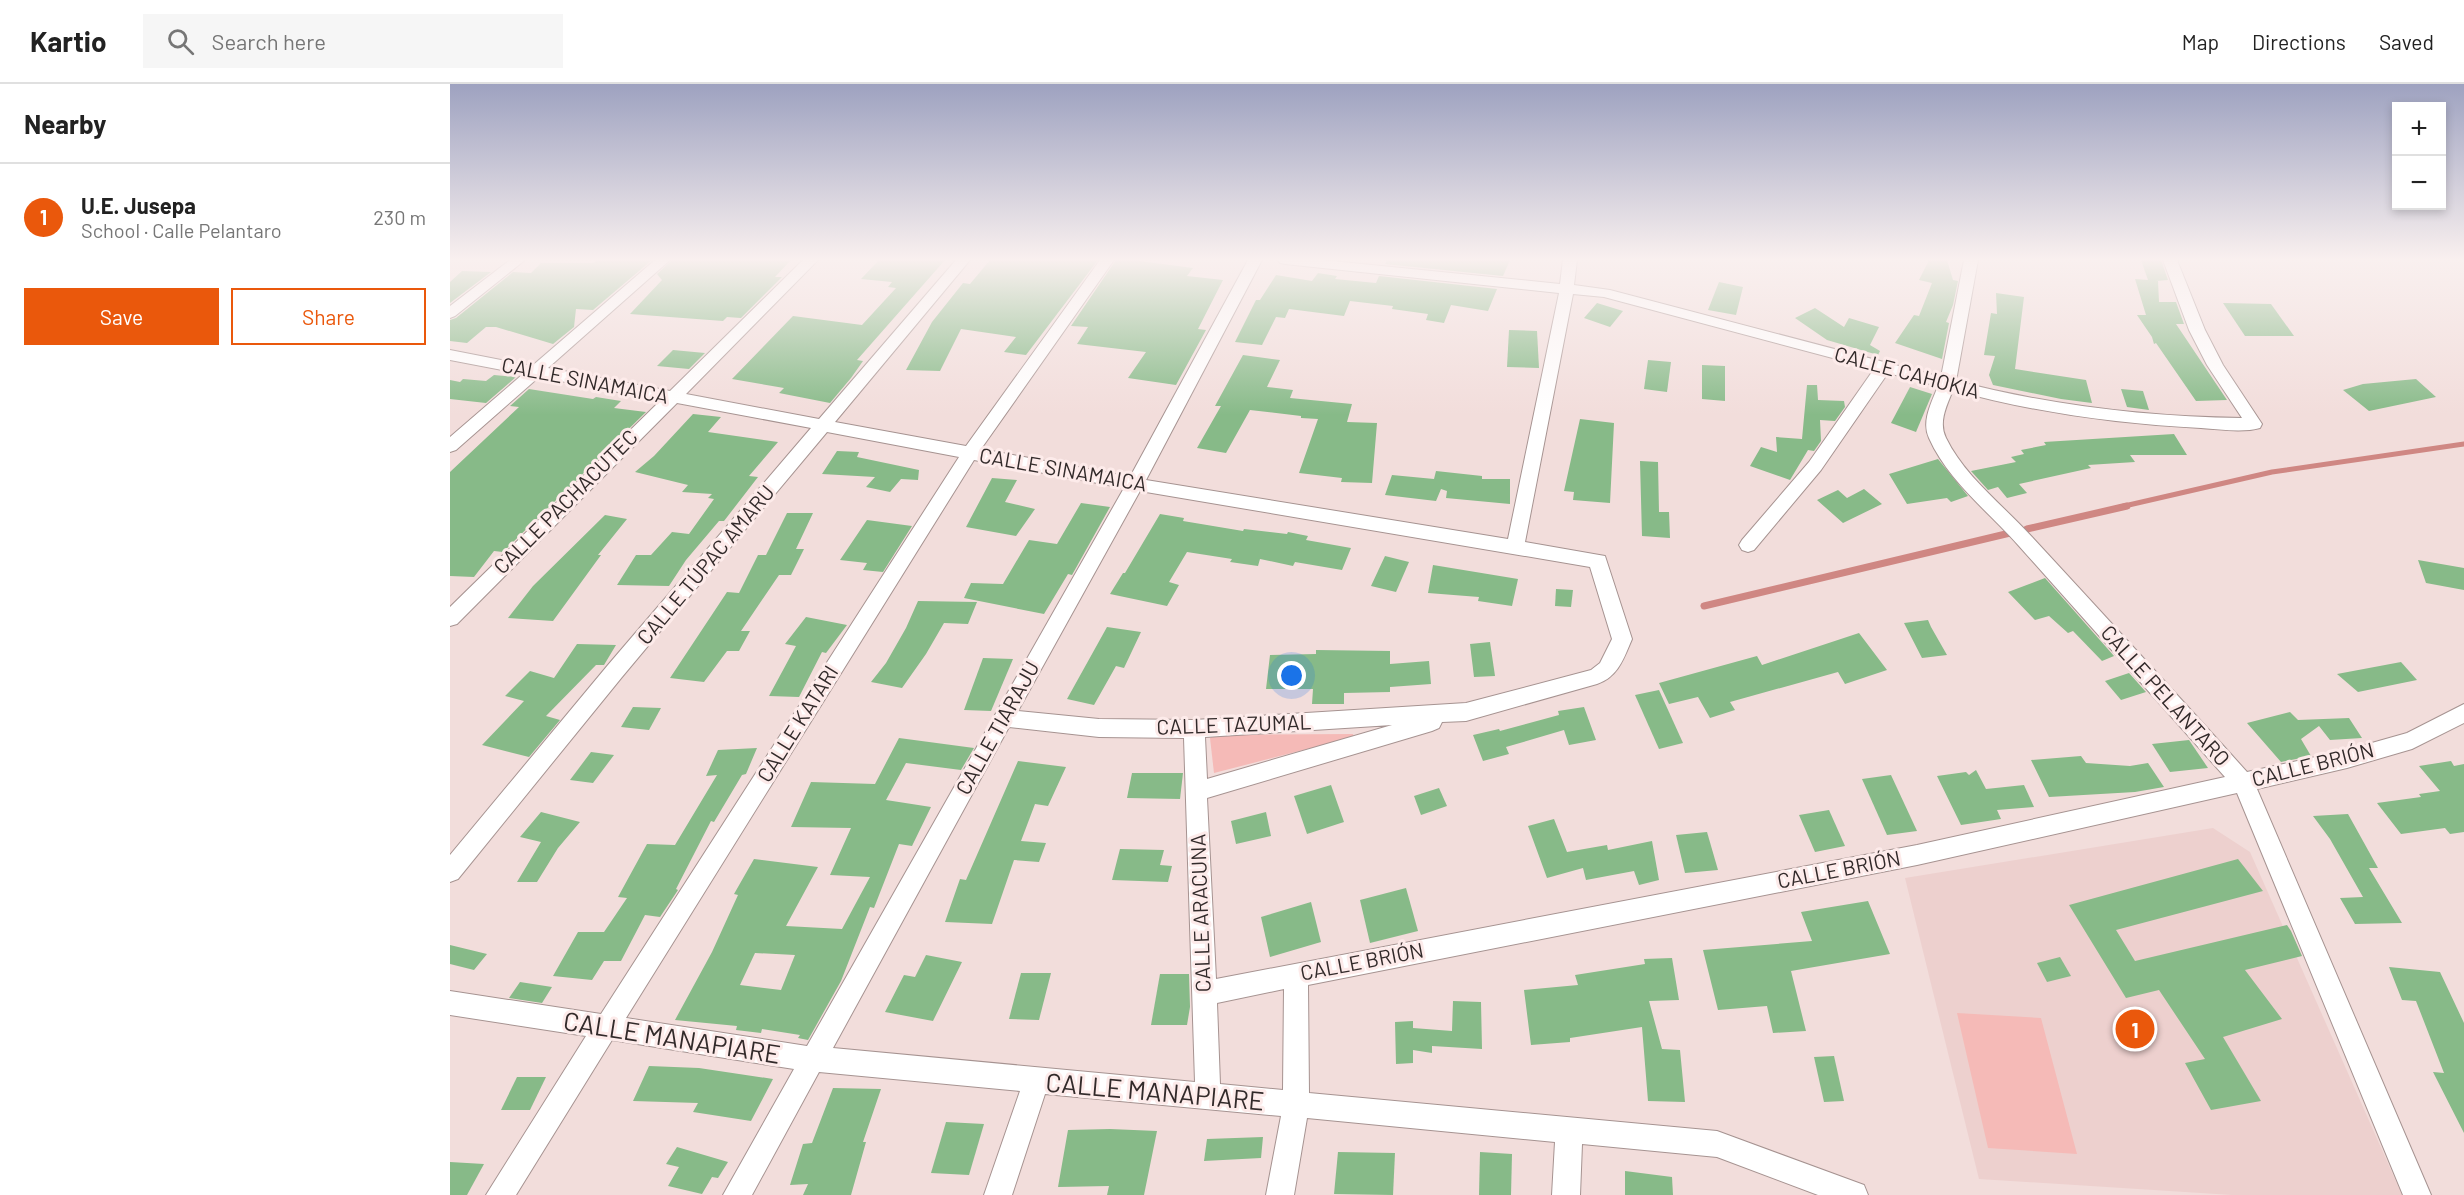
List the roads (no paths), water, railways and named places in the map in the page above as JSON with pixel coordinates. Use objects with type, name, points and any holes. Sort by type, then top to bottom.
[{"type":"street","points":[[450,446],[603,312]]},
{"type":"street","name":"CALLE PACHACUTEC","points":[[450,619],[758,312]]},
{"type":"street","name":"CALLE TÚPAC AMARU","points":[[450,872],[615,671],[919,312]]},
{"type":"street","name":"CALLE KATARI","points":[[500,1195],[604,1027],[970,453],[1070,312]]},
{"type":"street","name":"CALLE TIARAJU","points":[[737,1195],[1181,402],[1228,312]]},
{"type":"street","points":[[1515,547],[1562,312]]},
{"type":"street","name":"CALLE CAHOKIA","points":[[1676,312],[1947,384],[2042,405],[2158,420],[2254,423],[2215,365],[2190,312]]},
{"type":"street","name":"CALLE PELANTARO","points":[[1961,312],[1947,384],[1935,416],[1934,428],[1946,455],[2243,782],[2417,1195]]},
{"type":"street","name":"CALLE SINAMAICA","points":[[450,355],[1135,484],[1598,561],[1622,639]]},
{"type":"street","points":[[1748,545],[1815,466],[1884,367]]},
{"type":"street","name":"CALLE TAZUMAL","points":[[1196,792],[1466,712],[1597,676],[1614,658],[1622,639]]},
{"type":"street","name":"CALLE TAZUMAL","points":[[1003,718],[1099,728],[1194,729],[1466,712]]},
{"type":"street","name":"CALLE BRIÓN","points":[[1204,993],[1917,855],[2347,759],[2412,740],[2464,713]]},
{"type":"street","name":"CALLE ARACUNA","points":[[1194,729],[1208,1097]]},
{"type":"street","points":[[1280,1195],[1296,1105],[1296,975]]},
{"type":"street","name":"CALLE MANAPIARE","points":[[450,1003],[812,1059],[1717,1144],[1850,1195]]},
{"type":"street","points":[[998,1195],[1036,1081]]},
{"type":"street","points":[[1566,1195],[1569,1130]]},
{"type":"waterway","points":[[2120,507],[2272,472],[2464,444]]},
{"type":"waterway","points":[[2027,529],[2127,506]]},
{"type":"waterway","points":[[1704,606],[2010,533]]},
{"type":"place","name":"U.E. Jusepa","points":[[2135,1029]]}]
